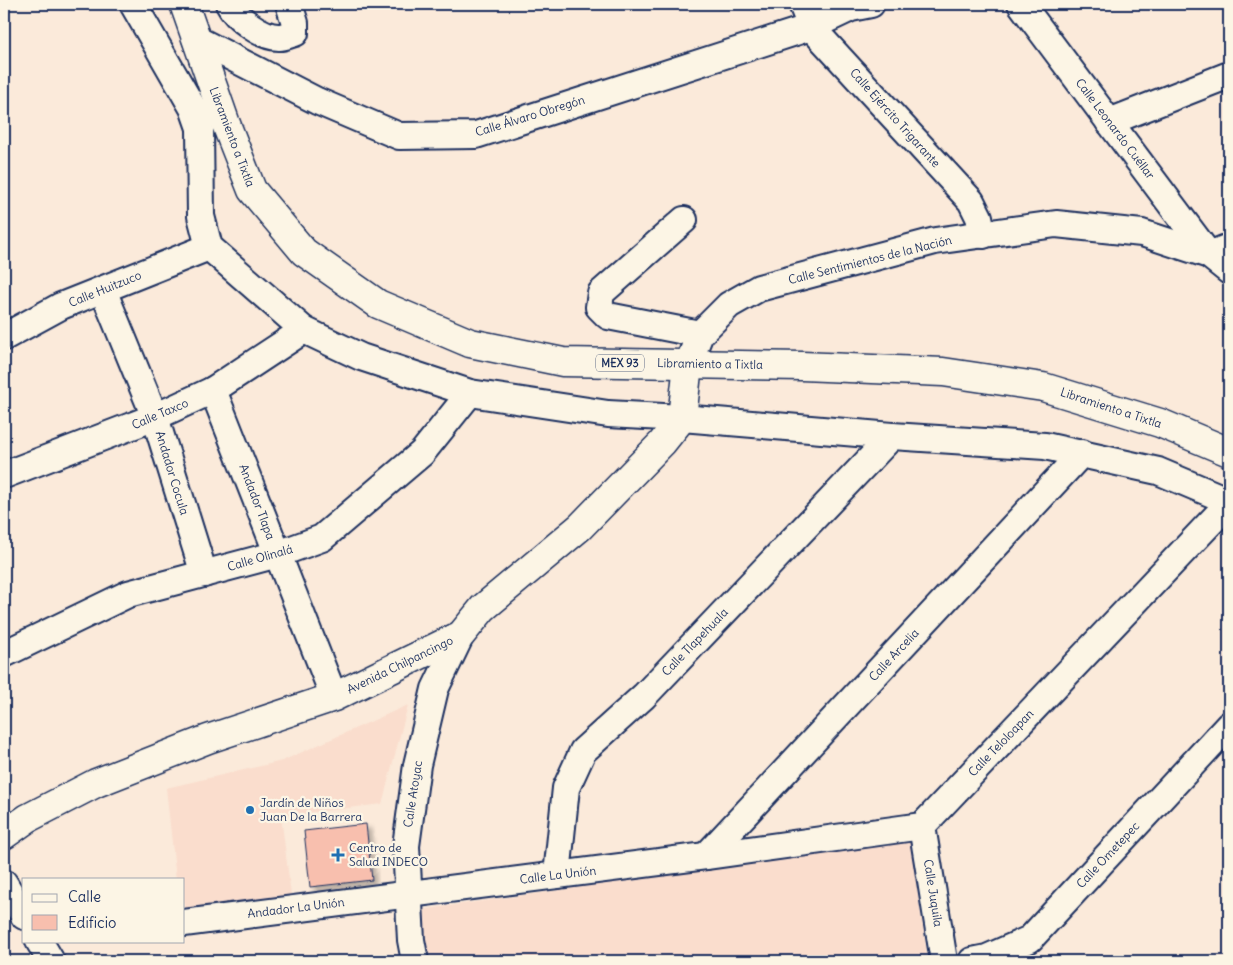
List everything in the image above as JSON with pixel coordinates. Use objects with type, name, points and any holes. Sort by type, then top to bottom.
[{"type":"main road","name":"Libramiento a Tixtla","points":[[184,4],[196,39],[213,126],[252,190],[304,252],[378,304],[470,343],[563,362],[802,366],[942,372],[1043,387],[1160,423],[1229,452]]},
{"type":"main road","points":[[682,418],[688,364]]},
{"type":"main road","name":"Avenida Chilpancingo","points":[[4,835],[28,818],[96,783],[208,739],[334,697],[461,635],[484,608],[580,527],[662,443],[682,418]]},
{"type":"street","points":[[133,4],[193,108],[213,126],[201,216],[210,247],[304,330],[361,357],[470,393],[608,414],[1045,446],[1158,471],[1229,502]]},
{"type":"street","points":[[229,4],[233,11],[254,29],[279,37],[295,33],[295,23],[289,4]]},
{"type":"street","name":"Calle Álvaro Obregón","points":[[196,39],[317,101],[399,136],[476,135],[806,15],[871,4]]},
{"type":"street","name":"Calle Leonardo Cuéllar","points":[[1021,4],[1109,122],[1219,251]]},
{"type":"street","name":"Calle Ejército Trigarante","points":[[806,15],[971,201],[979,217],[983,235]]},
{"type":"street","points":[[1109,122],[1229,75]]},
{"type":"street","points":[[684,220],[602,293],[599,307],[608,316],[700,334]]},
{"type":"street","name":"Calle Sentimientos de la Nación","points":[[688,364],[700,334],[728,305],[760,288],[935,242],[1056,224],[1142,233],[1219,251],[1229,271]]},
{"type":"street","name":"Calle Huitzuco","points":[[4,337],[61,306],[210,247]]},
{"type":"street","name":"Andador Cocula","points":[[103,290],[155,417],[204,574]]},
{"type":"street","name":"Calle Taxco","points":[[4,475],[155,417],[213,390],[304,330]]},
{"type":"street","name":"Andador Tlapa","points":[[213,390],[334,697]]},
{"type":"street","name":"Calle Olinalá","points":[[4,654],[128,594],[278,554],[322,538],[422,453],[470,393]]},
{"type":"street","name":"Calle Tlapehuala","points":[[557,875],[566,788],[583,752],[644,696],[892,436]]},
{"type":"street","name":"Calle Arcelia","points":[[706,856],[1082,453]]},
{"type":"street","name":"Calle Teloloapan","points":[[922,826],[1229,502]]},
{"type":"street","name":"Calle Atoyac","points":[[415,961],[411,940],[406,846],[417,765],[435,689],[461,635]]},
{"type":"street","name":"Calle Ometepec","points":[[983,960],[1030,939],[1229,726]]},
{"type":"street","points":[[706,856],[922,826]]},
{"type":"street","name":"Calle Juquila","points":[[922,826],[944,961]]},
{"type":"street","name":"Calle La Unión","points":[[409,894],[706,856]]},
{"type":"street","points":[[4,883],[22,913]]},
{"type":"street","name":"Andador La Unión","points":[[185,923],[409,894]]},
{"type":"street","points":[[40,942],[51,961]]},
{"type":"shaded area","name":"Jardín de Niños Juan De la Barrera","points":[[408,705],[382,804],[281,816],[291,895],[185,911],[185,878],[176,878],[166,788],[282,761]]},
{"type":"shaded area","points":[[910,840],[928,961],[427,961],[420,910]]},
{"type":"building","name":"Centro de Salud INDECO","points":[[366,824],[372,880],[310,887],[304,831]]},
{"type":"place","name":"Jardín de Niños Juan De la Barrera","points":[[250,810]]},
{"type":"place","name":"Centro de Salud INDECO","points":[[338,855]]}]
